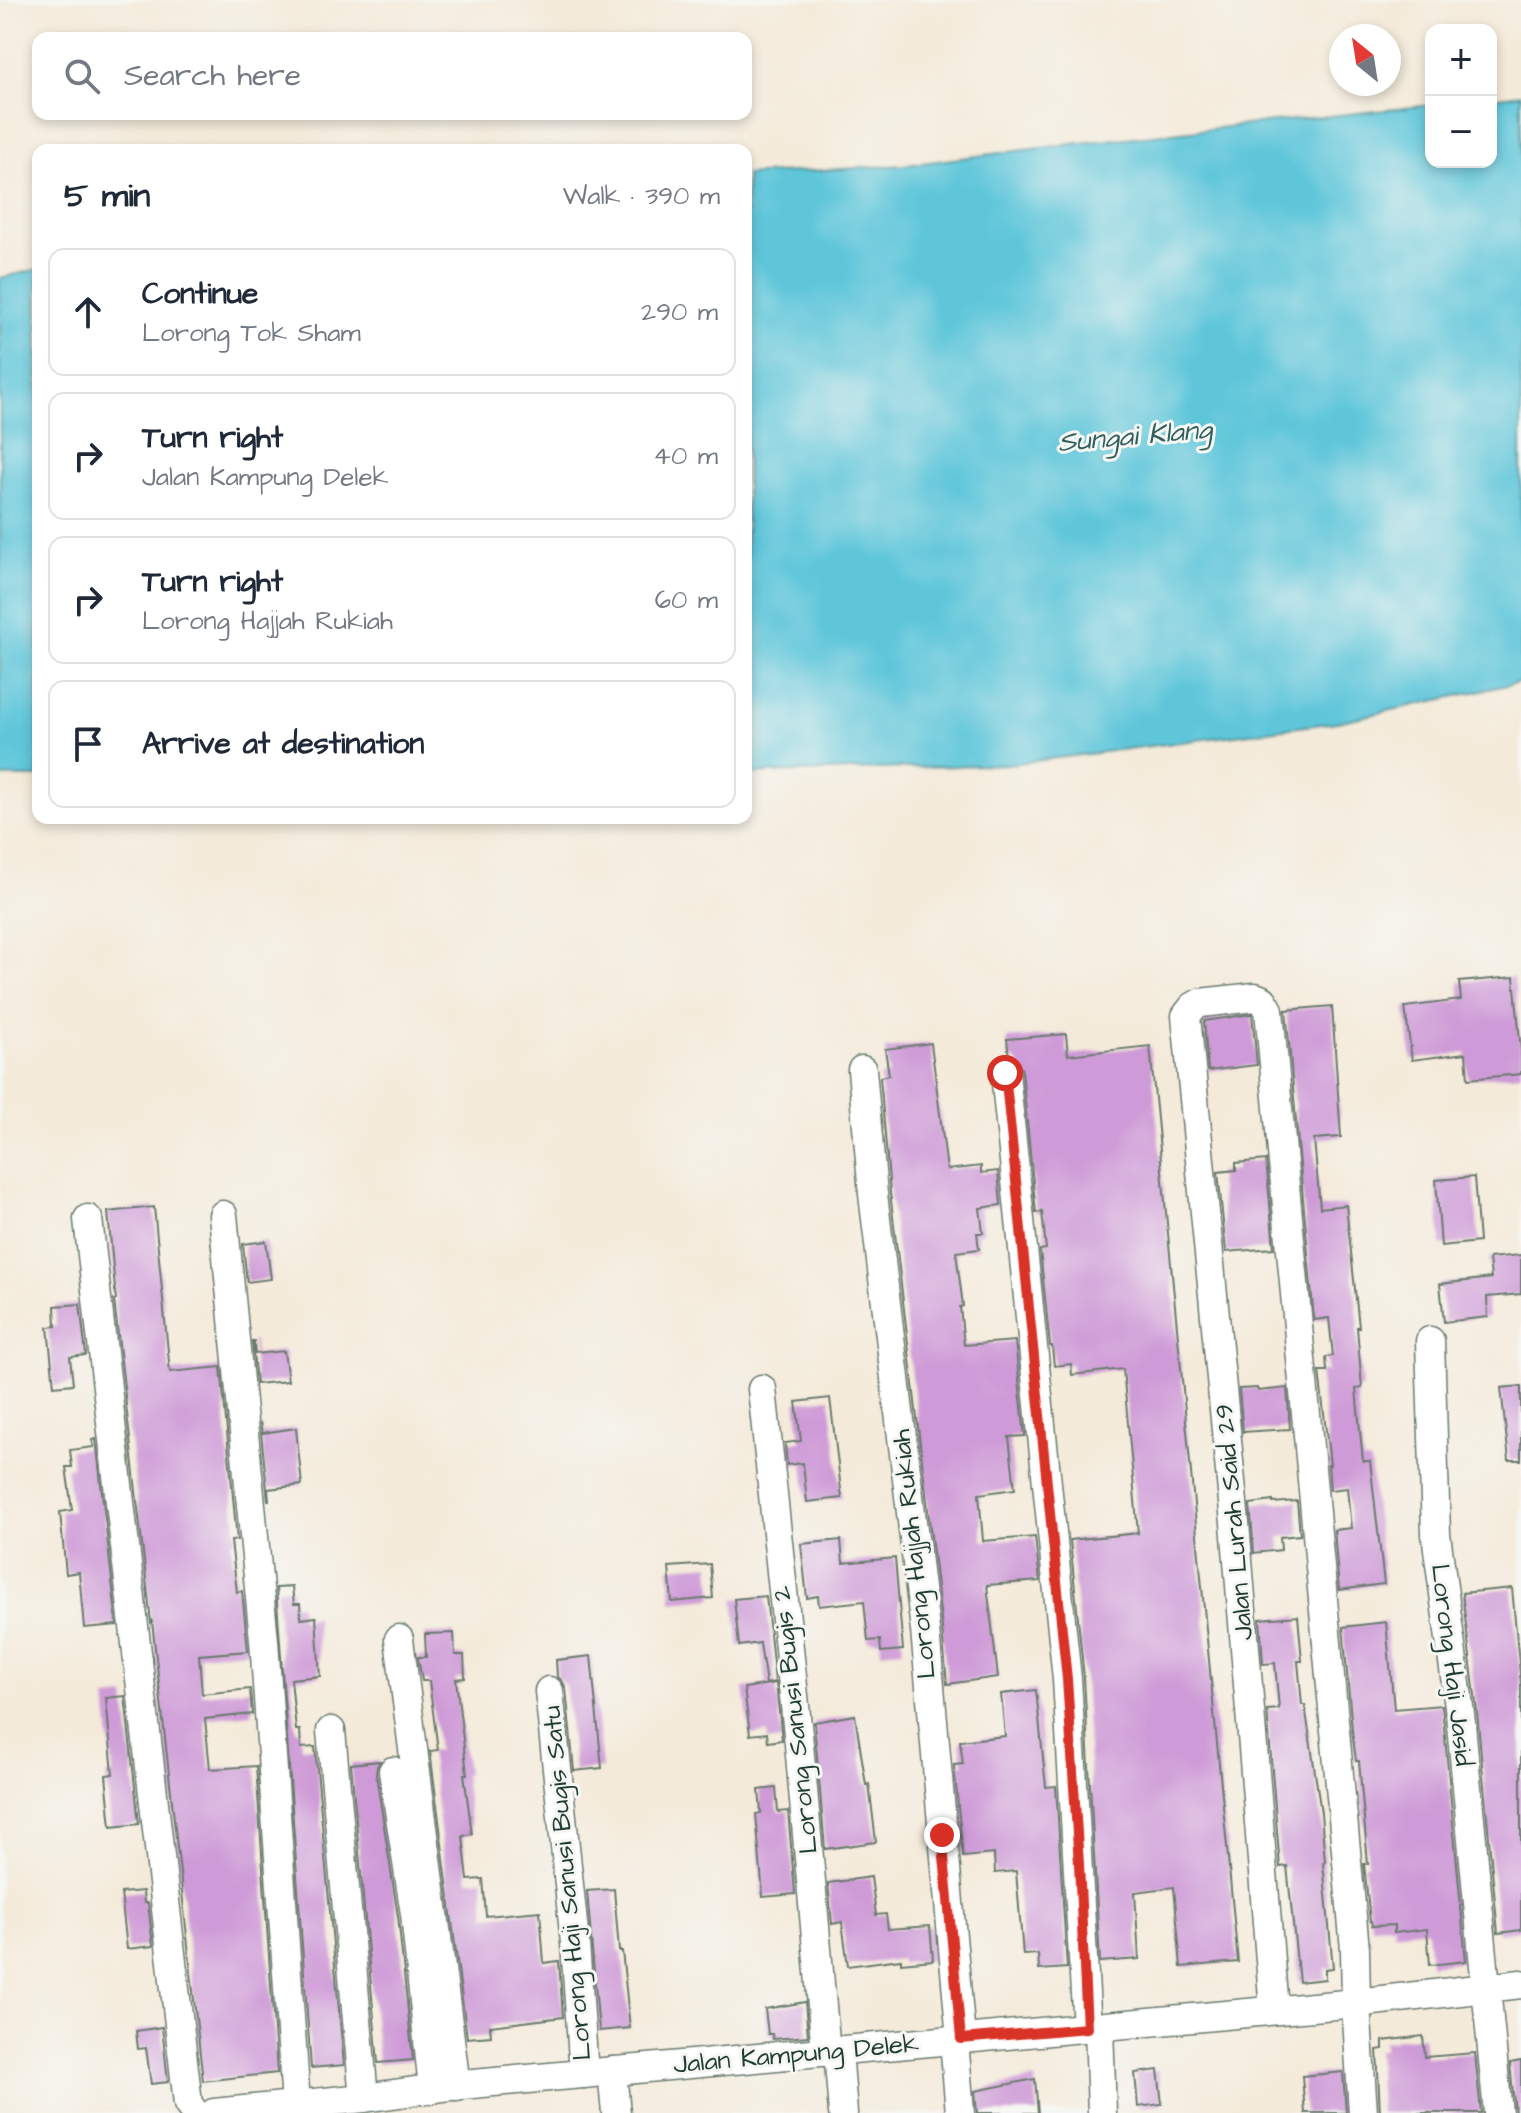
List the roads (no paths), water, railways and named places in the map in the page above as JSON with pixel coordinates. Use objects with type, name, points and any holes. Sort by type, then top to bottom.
[{"type":"street","name":"Jalan Lurah Said 29","points":[[1274,2010],[1235,1523],[1186,1016],[1200,1003],[1255,997],[1263,1000],[1269,1010],[1355,1949],[1356,2003]]},
{"type":"street","name":"Lorong Hajjah Rukiah","points":[[862,1070],[873,1194],[925,1630],[958,2040],[960,2113]]},
{"type":"street","points":[[1005,1073],[1067,1679],[1079,1864],[1102,2113]]},
{"type":"street","points":[[223,1215],[264,1640],[296,2104]]},
{"type":"street","points":[[88,1219],[188,2104],[195,2113]]},
{"type":"street","name":"Lorong Haji Jasid","points":[[1430,1341],[1436,1534],[1460,1714],[1498,2113]]},
{"type":"street","name":"Lorong Sanusi Bugis 2","points":[[762,1389],[832,2051],[843,2113]]},
{"type":"street","points":[[399,1639],[444,2087]]},
{"type":"street","name":"Lorong Haji Sanusi Bugis Satu","points":[[549,1691],[575,1943],[584,2074]]},
{"type":"street","points":[[331,1731],[364,2098]]},
{"type":"street","points":[[393,1771],[444,2087]]},
{"type":"street","name":"Jalan Kampung Delek","points":[[214,2113],[444,2087],[1356,2003],[1521,1984]]},
{"type":"street","points":[[1356,2003],[1363,2113]]},
{"type":"street","points":[[612,2071],[616,2113]]},
{"type":"water","name":"Sungai Klang","points":[[1521,94],[1521,682],[1337,722],[1010,764],[752,774],[752,175],[905,165],[1425,106],[1425,168],[1497,168],[1497,97]]},
{"type":"water","points":[[32,270],[32,777],[0,777],[0,278]]}]
